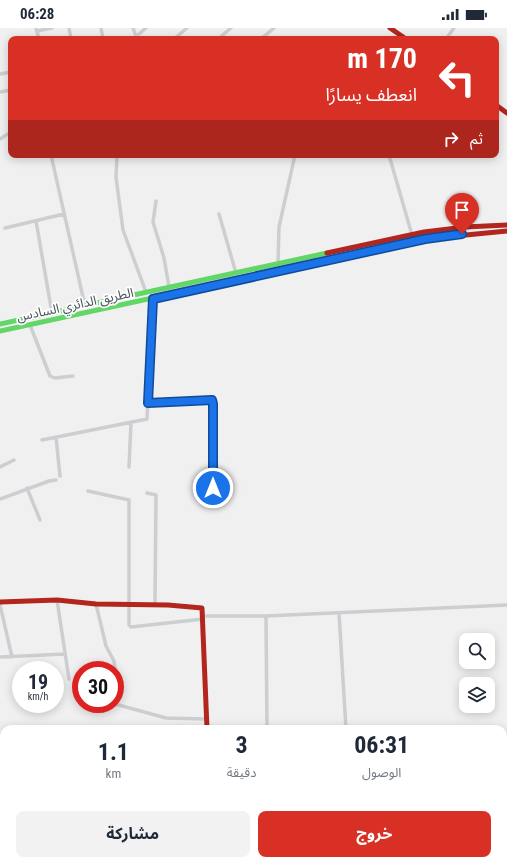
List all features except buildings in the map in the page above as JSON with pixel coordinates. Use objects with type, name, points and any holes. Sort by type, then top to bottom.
[{"type":"main road","points":[[390,28],[402,36]]},
{"type":"main road","points":[[493,225],[493,232]]},
{"type":"main road","name":"الطريق الدائري السادس","points":[[0,324],[424,232],[507,225]]},
{"type":"main road","name":"الطريق الدائري السادس","points":[[0,331],[425,239],[507,231]]},
{"type":"main road","points":[[424,232],[425,239]]},
{"type":"main road","points":[[138,294],[140,301]]},
{"type":"main road","points":[[0,604],[57,600],[96,604],[155,604],[201,607],[203,618],[203,658],[207,725]]},
{"type":"street","points":[[37,30],[52,28]]},
{"type":"street","points":[[139,34],[146,28]]},
{"type":"street","points":[[178,36],[187,28]]},
{"type":"street","points":[[221,36],[230,28]]},
{"type":"street","points":[[265,36],[274,28]]},
{"type":"street","points":[[51,158],[85,306]]},
{"type":"street","points":[[117,158],[116,177],[123,230],[146,292]]},
{"type":"street","points":[[278,264],[279,226],[294,158]]},
{"type":"street","points":[[390,158],[412,235]]},
{"type":"street","points":[[156,201],[153,222],[164,258],[170,288]]},
{"type":"street","points":[[5,228],[64,214]]},
{"type":"street","points":[[219,214],[236,273]]},
{"type":"street","points":[[36,221],[52,313]]},
{"type":"street","points":[[42,440],[147,419],[153,299]]},
{"type":"street","points":[[30,325],[50,376],[55,378],[73,376]]},
{"type":"street","points":[[148,403],[212,400],[213,488]]},
{"type":"street","points":[[129,467],[131,422]]},
{"type":"street","points":[[56,437],[60,476]]},
{"type":"street","points":[[0,468],[14,460]]},
{"type":"street","points":[[0,499],[27,488],[56,480]]},
{"type":"street","points":[[27,488],[40,520]]},
{"type":"street","points":[[88,491],[129,500],[127,623],[131,626],[203,618],[507,605]]},
{"type":"street","points":[[147,493],[156,495],[155,604]]},
{"type":"street","points":[[57,600],[70,679]]},
{"type":"street","points":[[0,604],[12,657]]},
{"type":"street","points":[[96,604],[106,646],[114,661]]},
{"type":"street","points":[[339,613],[346,725]]},
{"type":"street","points":[[266,616],[267,725]]},
{"type":"street","points":[[0,657],[65,654]]},
{"type":"street","points":[[124,706],[166,718],[207,719]]},
{"type":"traffic: fast","points":[[0,324],[327,253]]},
{"type":"traffic: fast","points":[[0,331],[259,275]]},
{"type":"traffic: jam","points":[[390,28],[402,36]]},
{"type":"traffic: jam","points":[[499,107],[507,113]]},
{"type":"traffic: jam","points":[[327,253],[424,232],[465,227],[507,225]]},
{"type":"traffic: jam","points":[[259,275],[425,239],[507,231]]},
{"type":"traffic: jam","points":[[0,602],[57,600],[96,604],[168,605],[202,608],[207,725]]},
{"type":"route","points":[[213,488],[212,400],[148,403],[153,299],[265,273],[425,239],[462,234]]}]
